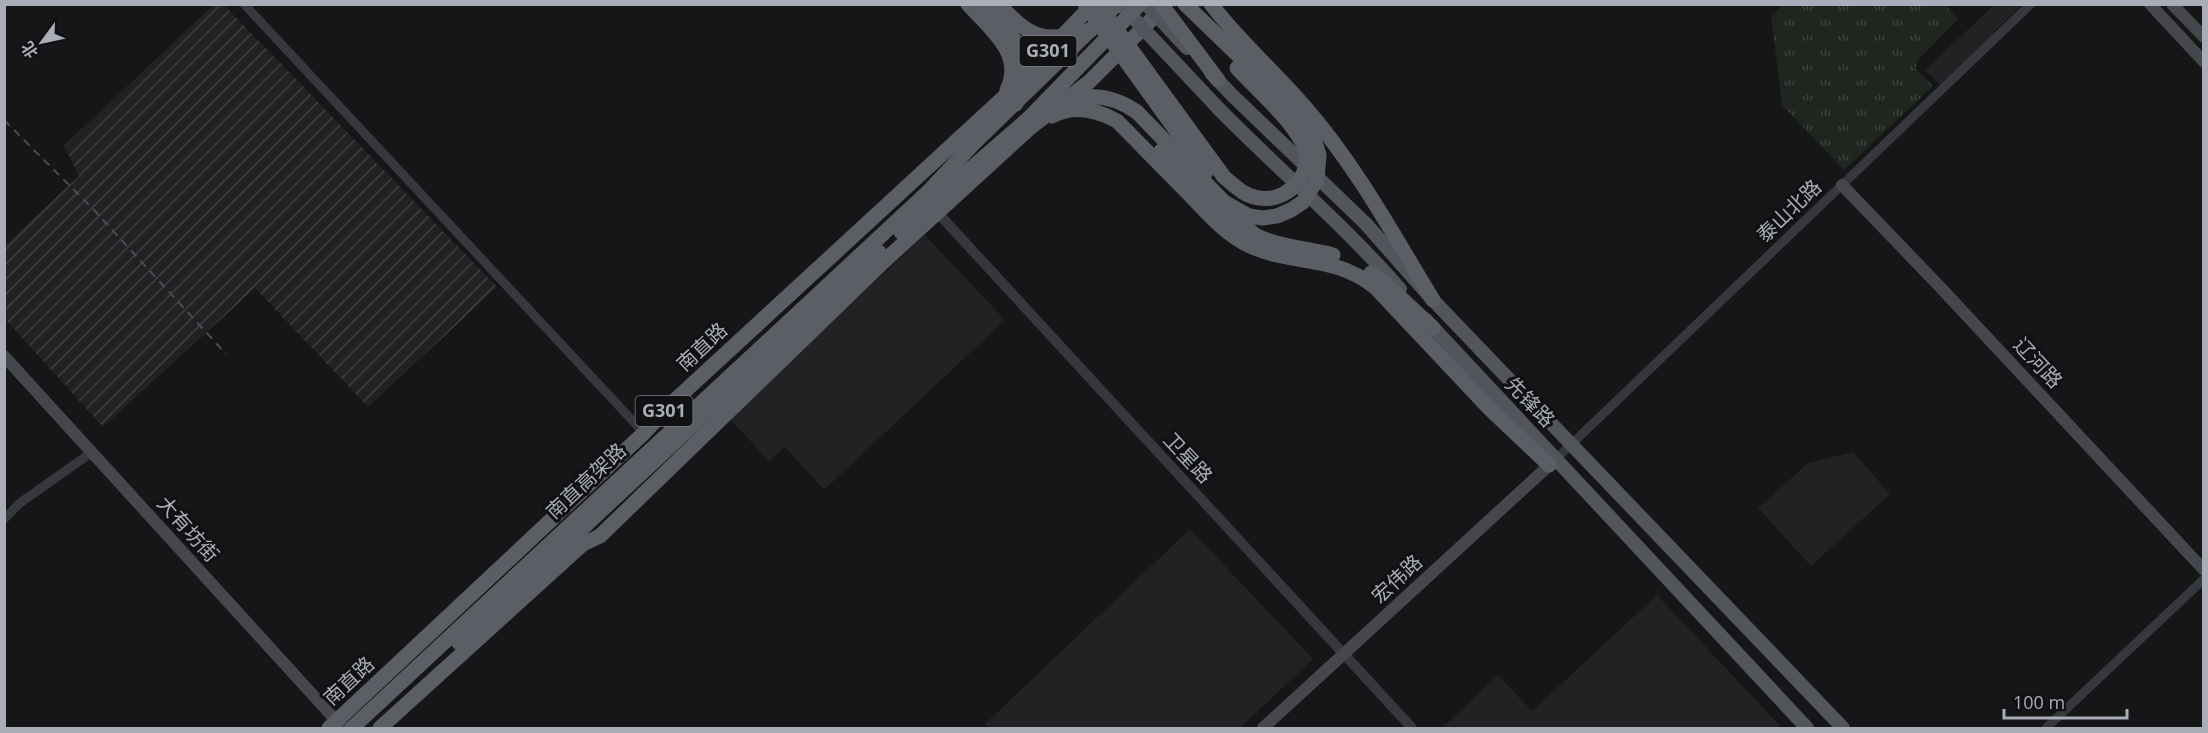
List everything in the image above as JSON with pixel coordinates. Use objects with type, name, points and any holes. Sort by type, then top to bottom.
[{"type":"highway","points":[[969,4],[1004,44],[1012,58],[1013,72],[1009,101]]},
{"type":"highway","points":[[983,4],[1009,32],[1022,55],[1024,65],[1009,101]]},
{"type":"highway","points":[[999,4],[1020,25],[1046,38],[1069,36],[1094,29]]},
{"type":"highway","points":[[1084,4],[1254,235]]},
{"type":"highway","points":[[1096,4],[1224,177],[1240,191],[1259,198],[1282,196],[1300,180],[1306,161],[1302,141],[1213,42],[1198,21],[1192,4]]},
{"type":"highway","name":"G301","points":[[1009,101],[1096,4]]},
{"type":"highway","points":[[934,201],[973,144],[1009,101],[1094,29],[1119,4]]},
{"type":"highway","points":[[1030,123],[1140,4]]},
{"type":"highway","points":[[1161,4],[1218,80]]},
{"type":"highway","points":[[1030,123],[1089,82],[1166,4]]},
{"type":"highway","points":[[934,201],[988,155],[1056,103],[1072,98],[1098,97],[1125,103],[1137,112],[1212,189],[1237,211],[1263,218],[1277,216],[1303,202],[1317,180],[1319,155],[1316,142],[1297,115],[1185,4]]},
{"type":"highway","points":[[1211,4],[1228,26],[1304,106],[1338,148],[1433,300]]},
{"type":"highway","points":[[1098,97],[1134,123],[1232,221],[1254,235],[1270,241],[1313,250],[1360,264],[1387,285],[1433,328]]},
{"type":"highway","name":"南直路","points":[[336,726],[644,433],[672,403],[1009,101]]},
{"type":"highway","points":[[1030,123],[1071,110],[1083,109],[1102,113],[1118,121],[1213,219],[1233,236],[1249,246],[1335,265],[1365,279],[1490,409],[1553,461]]},
{"type":"highway","name":"G301","points":[[380,729],[583,544],[600,536],[934,201],[1030,123]]},
{"type":"highway","points":[[672,403],[695,391],[920,183],[973,144]]},
{"type":"highway","points":[[600,536],[608,519],[966,183],[988,155]]},
{"type":"highway","name":"南直高架路","points":[[352,729],[934,201]]},
{"type":"highway","name":"南直高架路","points":[[367,729],[934,201]]},
{"type":"main road","name":"先锋路","points":[[1119,4],[1277,168],[1373,258],[1553,461],[1807,729]]},
{"type":"main road","points":[[1146,4],[1232,95],[1366,224],[1433,300],[1843,729]]},
{"type":"main road","points":[[2150,4],[2204,62]]},
{"type":"main road","points":[[2172,4],[2204,38]]},
{"type":"main road","name":"辽河路","points":[[1844,182],[2204,560]]},
{"type":"main road","name":"辽河路","points":[[1844,182],[2204,570]]},
{"type":"main road","name":"大有坊街","points":[[4,356],[336,726]]},
{"type":"main road","name":"宏伟路","points":[[1263,729],[1553,461]]},
{"type":"street","points":[[244,4],[644,433]]},
{"type":"street","name":"泰山北路","points":[[1553,461],[2031,4]]},
{"type":"street","points":[[1009,101],[1030,123]]},
{"type":"street","name":"卫星路","points":[[934,201],[1412,729]]},
{"type":"street","points":[[4,519],[20,503],[92,452]]},
{"type":"street","points":[[2046,729],[2204,579]]},
{"type":"shaded area","points":[[213,5],[224,5],[497,287],[368,407],[255,288],[103,427],[5,319],[5,245],[79,176],[64,146]]},
{"type":"shaded area","points":[[1994,5],[2022,5],[1993,32],[1996,36],[1942,87],[1925,70]]},
{"type":"shaded area","points":[[925,235],[1005,320],[824,490],[785,447],[769,461],[729,418]]},
{"type":"shaded area","points":[[1853,452],[1890,494],[1811,566],[1758,508],[1808,463]]},
{"type":"shaded area","points":[[1190,529],[1313,659],[1240,728],[990,728],[985,724]]},
{"type":"shaded area","points":[[1657,595],[1782,728],[1442,728],[1498,675],[1532,711]]},
{"type":"green space","points":[[1783,5],[1945,5],[1958,19],[1916,62],[1918,64],[1915,68],[1933,86],[1844,170],[1782,105],[1771,16]]},
{"type":"railway","points":[[4,120],[94,210],[226,354]]}]
